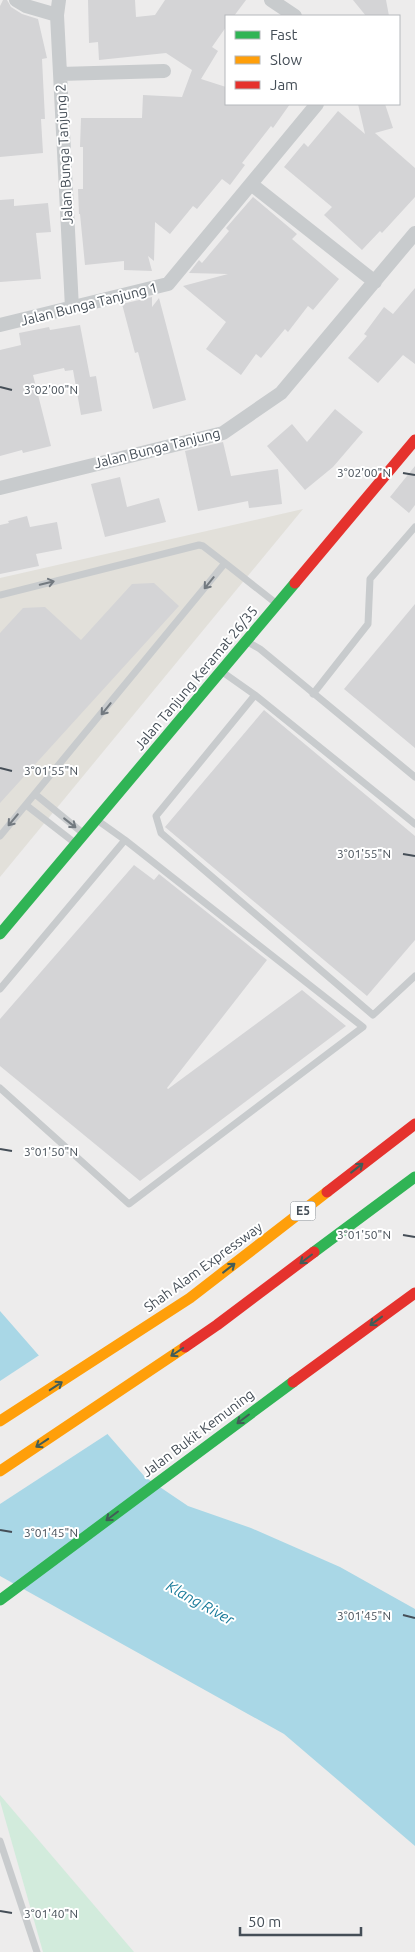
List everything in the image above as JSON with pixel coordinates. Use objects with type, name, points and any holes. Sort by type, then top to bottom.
[{"type":"main road","name":"Jalan Tanjung Keramat 26/35","points":[[0,934],[415,440]]},
{"type":"main road","name":"Shah Alam Expressway","points":[[0,1421],[190,1298],[415,1124]]},
{"type":"main road","points":[[0,1471],[217,1325],[415,1178]]},
{"type":"main road","name":"Jalan Bukit Kemuning","points":[[0,1600],[415,1293]]},
{"type":"street","points":[[16,0],[26,6],[57,15]]},
{"type":"street","name":"Jalan Bunga Tanjung 2","points":[[59,0],[57,15],[72,308]]},
{"type":"street","points":[[271,0],[294,15]]},
{"type":"street","points":[[60,74],[164,71]]},
{"type":"street","points":[[316,105],[251,184],[375,282]]},
{"type":"street","name":"Jalan Bunga Tanjung 1","points":[[0,325],[168,284],[251,184]]},
{"type":"street","name":"Jalan Bunga Tanjung","points":[[0,488],[223,432],[281,393],[415,234]]},
{"type":"lane","points":[[313,694],[368,624],[370,579],[415,526]]},
{"type":"lane","points":[[0,595],[199,545],[203,546],[277,604]]},
{"type":"lane","points":[[0,836],[225,563]]},
{"type":"lane","points":[[246,641],[260,649],[415,777]]},
{"type":"lane","points":[[221,671],[255,695],[415,824]]},
{"type":"lane","points":[[255,695],[156,816],[161,833],[373,1015],[415,976]]},
{"type":"lane","points":[[35,794],[84,834]]},
{"type":"lane","points":[[26,804],[76,844]]},
{"type":"lane","points":[[0,1088],[129,1204],[363,1027],[125,840],[96,820]]},
{"type":"lane","points":[[0,989],[125,840]]},
{"type":"lane","points":[[0,1841],[37,1952]]},
{"type":"shaded area","points":[[303,509],[0,877],[0,578]]},
{"type":"green space","points":[[0,1795],[134,1952],[43,1952],[0,1801]]},
{"type":"water","name":"Klang River","points":[[0,1311],[145,1477],[188,1506],[251,1528],[340,1567],[415,1609],[415,1846],[284,1734],[0,1576]]},
{"type":"pier","points":[[41,1354],[109,1433],[0,1504],[0,1381]]},
{"type":"building","points":[[3,0],[7,0],[11,7],[22,14],[38,19],[47,58],[42,59],[45,119],[41,119],[43,153],[0,157],[0,6]]},
{"type":"building","points":[[88,0],[135,0],[136,17],[155,15],[165,0],[246,0],[235,15],[225,15],[225,28],[212,47],[218,51],[201,79],[225,87],[225,105],[289,105],[273,128],[271,126],[242,163],[245,165],[230,185],[222,179],[197,209],[193,206],[170,234],[155,222],[154,261],[148,256],[152,271],[124,270],[124,261],[85,265],[78,189],[83,189],[83,147],[80,147],[81,118],[142,118],[143,95],[182,97],[192,70],[166,53],[99,60],[98,42],[89,43]]},
{"type":"building","points":[[353,0],[386,0],[389,15],[365,15]]},
{"type":"building","points":[[358,105],[385,105],[393,128],[375,133],[415,168],[415,197],[382,233],[380,231],[362,250],[324,215],[332,207],[284,167],[304,143],[308,147],[338,111],[365,134]]},
{"type":"building","points":[[253,197],[297,234],[292,239],[339,279],[313,310],[308,306],[288,332],[285,329],[261,358],[256,354],[241,375],[206,349],[226,322],[183,286],[228,274],[189,273],[199,260],[202,263],[229,231],[226,228]]},
{"type":"building","points":[[14,199],[14,206],[48,203],[51,232],[36,233],[41,279],[0,282],[0,200]]},
{"type":"building","points":[[415,288],[415,364],[403,355],[378,383],[348,358],[367,336],[364,334],[384,307],[393,314]]},
{"type":"building","points":[[152,297],[152,307],[159,298],[186,400],[153,409],[138,352],[135,353],[122,304]]},
{"type":"building","points":[[80,325],[90,377],[96,376],[102,411],[81,415],[73,370],[65,371],[64,368],[33,375],[51,446],[23,453],[22,450],[0,456],[0,350],[21,345],[19,333],[49,327],[50,330]]},
{"type":"building","points":[[335,409],[363,432],[333,467],[305,490],[267,446],[292,424],[307,442]]},
{"type":"building","points":[[223,442],[231,476],[278,469],[282,504],[249,508],[248,501],[198,511],[185,451]]},
{"type":"building","points":[[415,466],[415,505],[409,513],[390,497]]},
{"type":"building","points":[[120,477],[127,507],[159,498],[166,522],[105,537],[91,484]]},
{"type":"building","points":[[27,516],[30,527],[57,522],[62,549],[36,554],[39,566],[0,574],[0,525]]},
{"type":"building","points":[[154,583],[179,606],[0,803],[0,633],[23,608],[45,607],[81,640],[132,584]]},
{"type":"building","points":[[415,604],[415,748],[344,689]]},
{"type":"building","points":[[264,710],[415,836],[415,940],[367,996],[165,827]]},
{"type":"building","points":[[134,865],[154,880],[159,874],[267,960],[168,1089],[302,990],[346,1026],[140,1181],[0,1066],[0,1019]]},
{"type":"traffic: fast","points":[[0,934],[295,583]]},
{"type":"traffic: fast","points":[[314,1252],[415,1177]]},
{"type":"traffic: fast","points":[[0,1600],[293,1382]]},
{"type":"traffic: slow","points":[[0,1421],[190,1298],[327,1192]]},
{"type":"traffic: slow","points":[[0,1471],[185,1347]]},
{"type":"traffic: jam","points":[[295,583],[415,440]]},
{"type":"traffic: jam","points":[[327,1192],[415,1124]]},
{"type":"traffic: jam","points":[[185,1347],[314,1252]]},
{"type":"traffic: jam","points":[[293,1382],[415,1293]]}]
